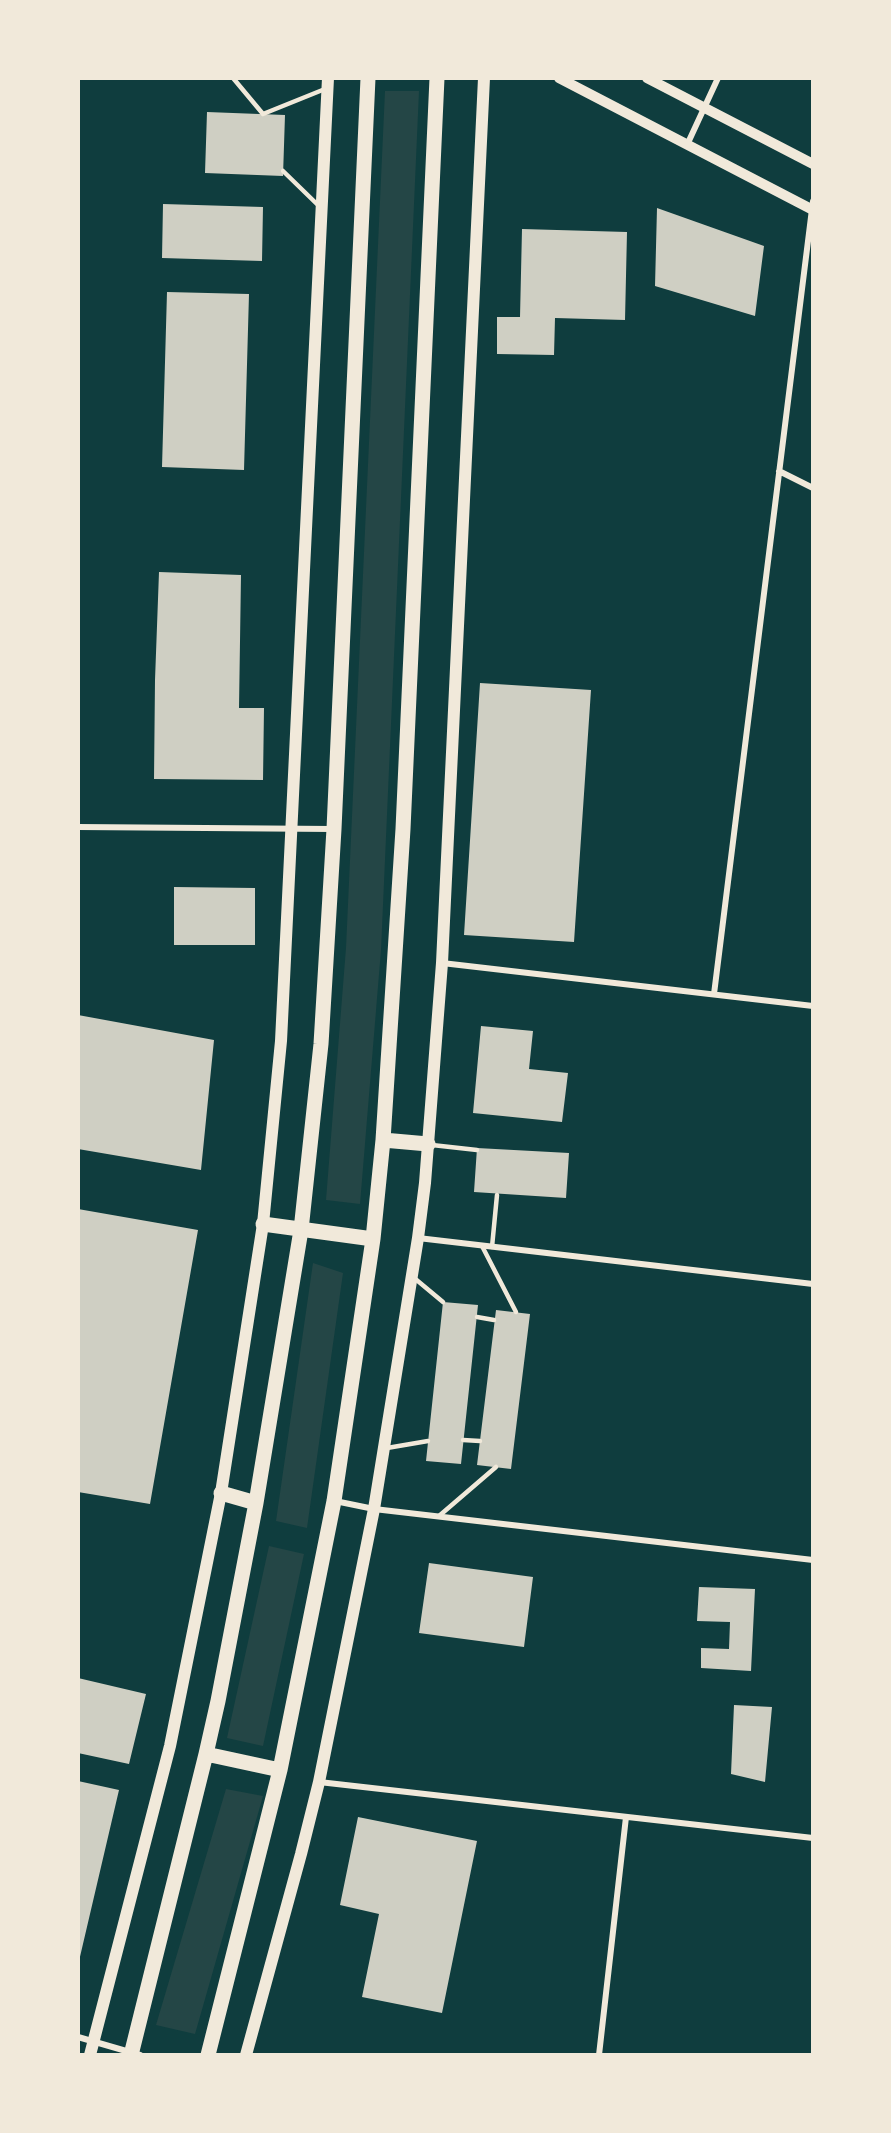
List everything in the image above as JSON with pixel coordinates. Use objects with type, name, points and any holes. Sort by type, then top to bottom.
[{"type":"main road","points":[[134,2054],[206,1754],[256,1503],[301,1230],[321,1044],[334,829],[368,78]]},
{"type":"main road","points":[[208,2055],[280,1770],[334,1501],[373,1239],[383,1140],[403,829],[437,78]]},
{"type":"main road","points":[[246,2055],[319,1782],[374,1509],[418,1238],[442,963],[484,78]]},
{"type":"main road","points":[[90,2055],[170,1746],[221,1493],[263,1224],[281,1041],[328,83]]},
{"type":"main road","points":[[383,1140],[428,1144]]},
{"type":"main road","points":[[263,1224],[373,1239]]},
{"type":"main road","points":[[221,1493],[256,1503]]},
{"type":"main road","points":[[206,1754],[280,1770]]},
{"type":"street","points":[[559,78],[813,207],[714,994]]},
{"type":"street","points":[[647,78],[813,164]]},
{"type":"street","points":[[687,145],[718,78]]},
{"type":"street","points":[[779,471],[813,488]]},
{"type":"street","points":[[78,827],[334,829]]},
{"type":"street","points":[[442,963],[813,1006]]},
{"type":"street","points":[[418,1238],[813,1284]]},
{"type":"street","points":[[334,1501],[374,1509],[813,1560]]},
{"type":"street","points":[[319,1782],[813,1838]]},
{"type":"street","points":[[599,2055],[626,1816]]},
{"type":"street","points":[[78,2037],[134,2054]]},
{"type":"lane","points":[[233,78],[263,114],[328,83]]},
{"type":"lane","points":[[283,171],[322,208]]},
{"type":"lane","points":[[428,1144],[477,1150]]},
{"type":"lane","points":[[492,1247],[497,1195]]},
{"type":"lane","points":[[482,1246],[516,1312]]},
{"type":"lane","points":[[412,1277],[444,1302]]},
{"type":"lane","points":[[477,1317],[494,1320]]},
{"type":"lane","points":[[463,1440],[480,1441]]},
{"type":"lane","points":[[384,1449],[428,1441]]},
{"type":"lane","points":[[440,1516],[496,1467]]},
{"type":"shaded area","points":[[385,91],[419,91],[381,950],[360,1204],[326,1200],[346,948]]},
{"type":"shaded area","points":[[313,1263],[343,1273],[307,1528],[276,1521]]},
{"type":"shaded area","points":[[269,1546],[304,1554],[263,1746],[227,1738]]},
{"type":"shaded area","points":[[226,1789],[263,1796],[195,2034],[156,2025]]},
{"type":"building","points":[[207,112],[285,115],[283,176],[205,173]]},
{"type":"building","points":[[163,204],[263,207],[262,261],[162,258]]},
{"type":"building","points":[[657,208],[764,246],[755,316],[655,286]]},
{"type":"building","points":[[522,229],[627,232],[625,320],[555,318],[554,355],[497,354],[497,317],[520,317]]},
{"type":"building","points":[[167,292],[249,294],[244,470],[162,467]]},
{"type":"building","points":[[159,572],[241,575],[239,708],[264,708],[263,780],[154,779]]},
{"type":"building","points":[[480,683],[591,690],[574,942],[464,935]]},
{"type":"building","points":[[174,887],[255,888],[255,945],[174,945]]},
{"type":"building","points":[[78,1015],[214,1040],[201,1170],[78,1149]]},
{"type":"building","points":[[481,1026],[533,1031],[529,1069],[568,1073],[562,1122],[473,1113]]},
{"type":"building","points":[[477,1148],[569,1153],[566,1198],[474,1192]]},
{"type":"building","points":[[78,1209],[198,1230],[150,1504],[78,1492]]},
{"type":"building","points":[[443,1302],[478,1305],[461,1464],[426,1461]]},
{"type":"building","points":[[496,1310],[530,1314],[511,1469],[477,1465]]},
{"type":"building","points":[[429,1563],[533,1577],[524,1647],[419,1633]]},
{"type":"building","points":[[699,1587],[755,1589],[751,1671],[701,1668],[701,1648],[729,1649],[730,1622],[697,1621]]},
{"type":"building","points":[[78,1678],[146,1694],[129,1764],[78,1753]]},
{"type":"building","points":[[734,1705],[772,1707],[765,1782],[731,1774]]},
{"type":"building","points":[[78,1781],[119,1790],[79,1961],[78,1961]]},
{"type":"building","points":[[358,1817],[477,1841],[442,2013],[362,1997],[379,1914],[340,1905]]}]
